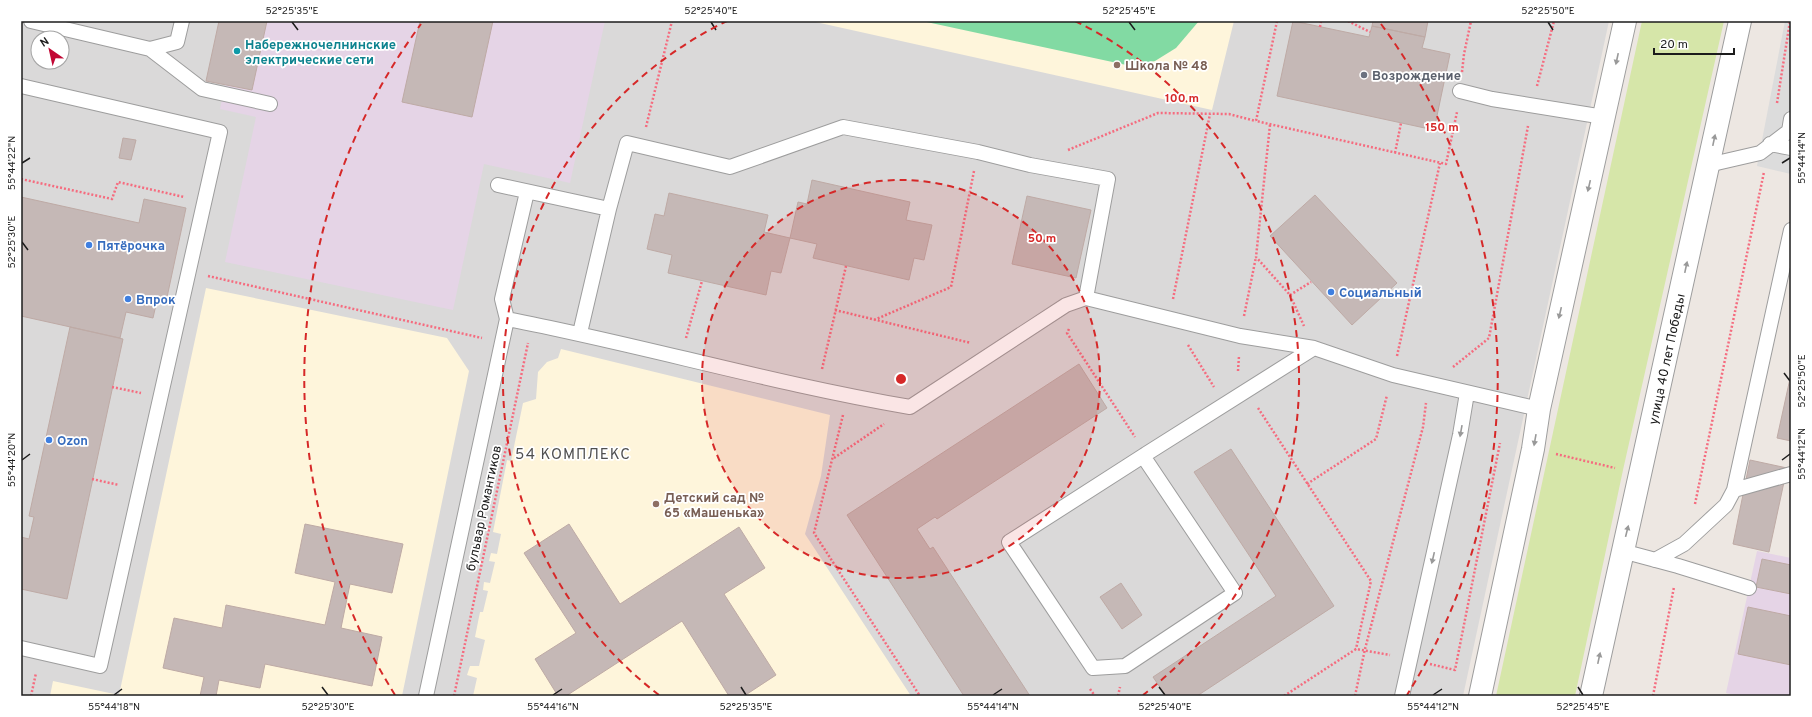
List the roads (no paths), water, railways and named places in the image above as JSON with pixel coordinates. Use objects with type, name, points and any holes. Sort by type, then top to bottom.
[{"type":"street","points":[[1480,696],[1533,449],[1539,409],[1625,21]]},
{"type":"street","name":"улица 40 лет Победы","points":[[1591,696],[1622,551],[1643,466],[1740,21]]},
{"type":"lane","points":[[31,21],[150,49],[202,89],[270,104]]},
{"type":"lane","points":[[150,49],[177,42],[182,21]]},
{"type":"lane","points":[[21,86],[220,132],[100,666],[21,648]]},
{"type":"lane","points":[[1460,91],[1531,106],[1604,118]]},
{"type":"lane","points":[[1708,165],[1760,153],[1789,131],[1791,119]]},
{"type":"lane","points":[[580,333],[609,209],[627,143],[730,167],[843,127],[978,152],[1030,165],[1108,179],[1086,298]]},
{"type":"lane","points":[[1770,144],[1791,148]]},
{"type":"lane","points":[[498,185],[609,209]]},
{"type":"lane","points":[[426,696],[507,319],[502,299],[528,192]]},
{"type":"lane","points":[[1655,560],[1684,544],[1726,505],[1734,490],[1791,230]]},
{"type":"lane","points":[[507,319],[580,333],[817,390],[910,407],[1066,304],[1086,298],[1170,317],[1240,336],[1314,348],[1393,375],[1539,409]]},
{"type":"lane","points":[[1145,455],[1235,592],[1125,666],[1093,668],[1008,542],[1224,404],[1314,348]]},
{"type":"lane","points":[[1402,696],[1460,434],[1467,393]]},
{"type":"lane","points":[[1734,490],[1791,474]]},
{"type":"lane","points":[[1622,551],[1678,566],[1749,588]]},
{"type":"place","name":"Набережночелнинские электрические сети","points":[[237,51]]},
{"type":"place","name":"Школа № 48","points":[[1117,65]]},
{"type":"place","name":"Возрождение","points":[[1364,75]]},
{"type":"place","name":"Пятёрочка","points":[[89,245]]},
{"type":"place","name":"Социальный","points":[[1331,292]]},
{"type":"place","name":"Впрок","points":[[128,299]]},
{"type":"place","name":"Ozon","points":[[49,440]]},
{"type":"place","name":"Детский сад № 65 «Машенька»","points":[[656,504]]},
{"type":"district","name":"54 КОМПЛЕКС","points":[[573,454]]}]
